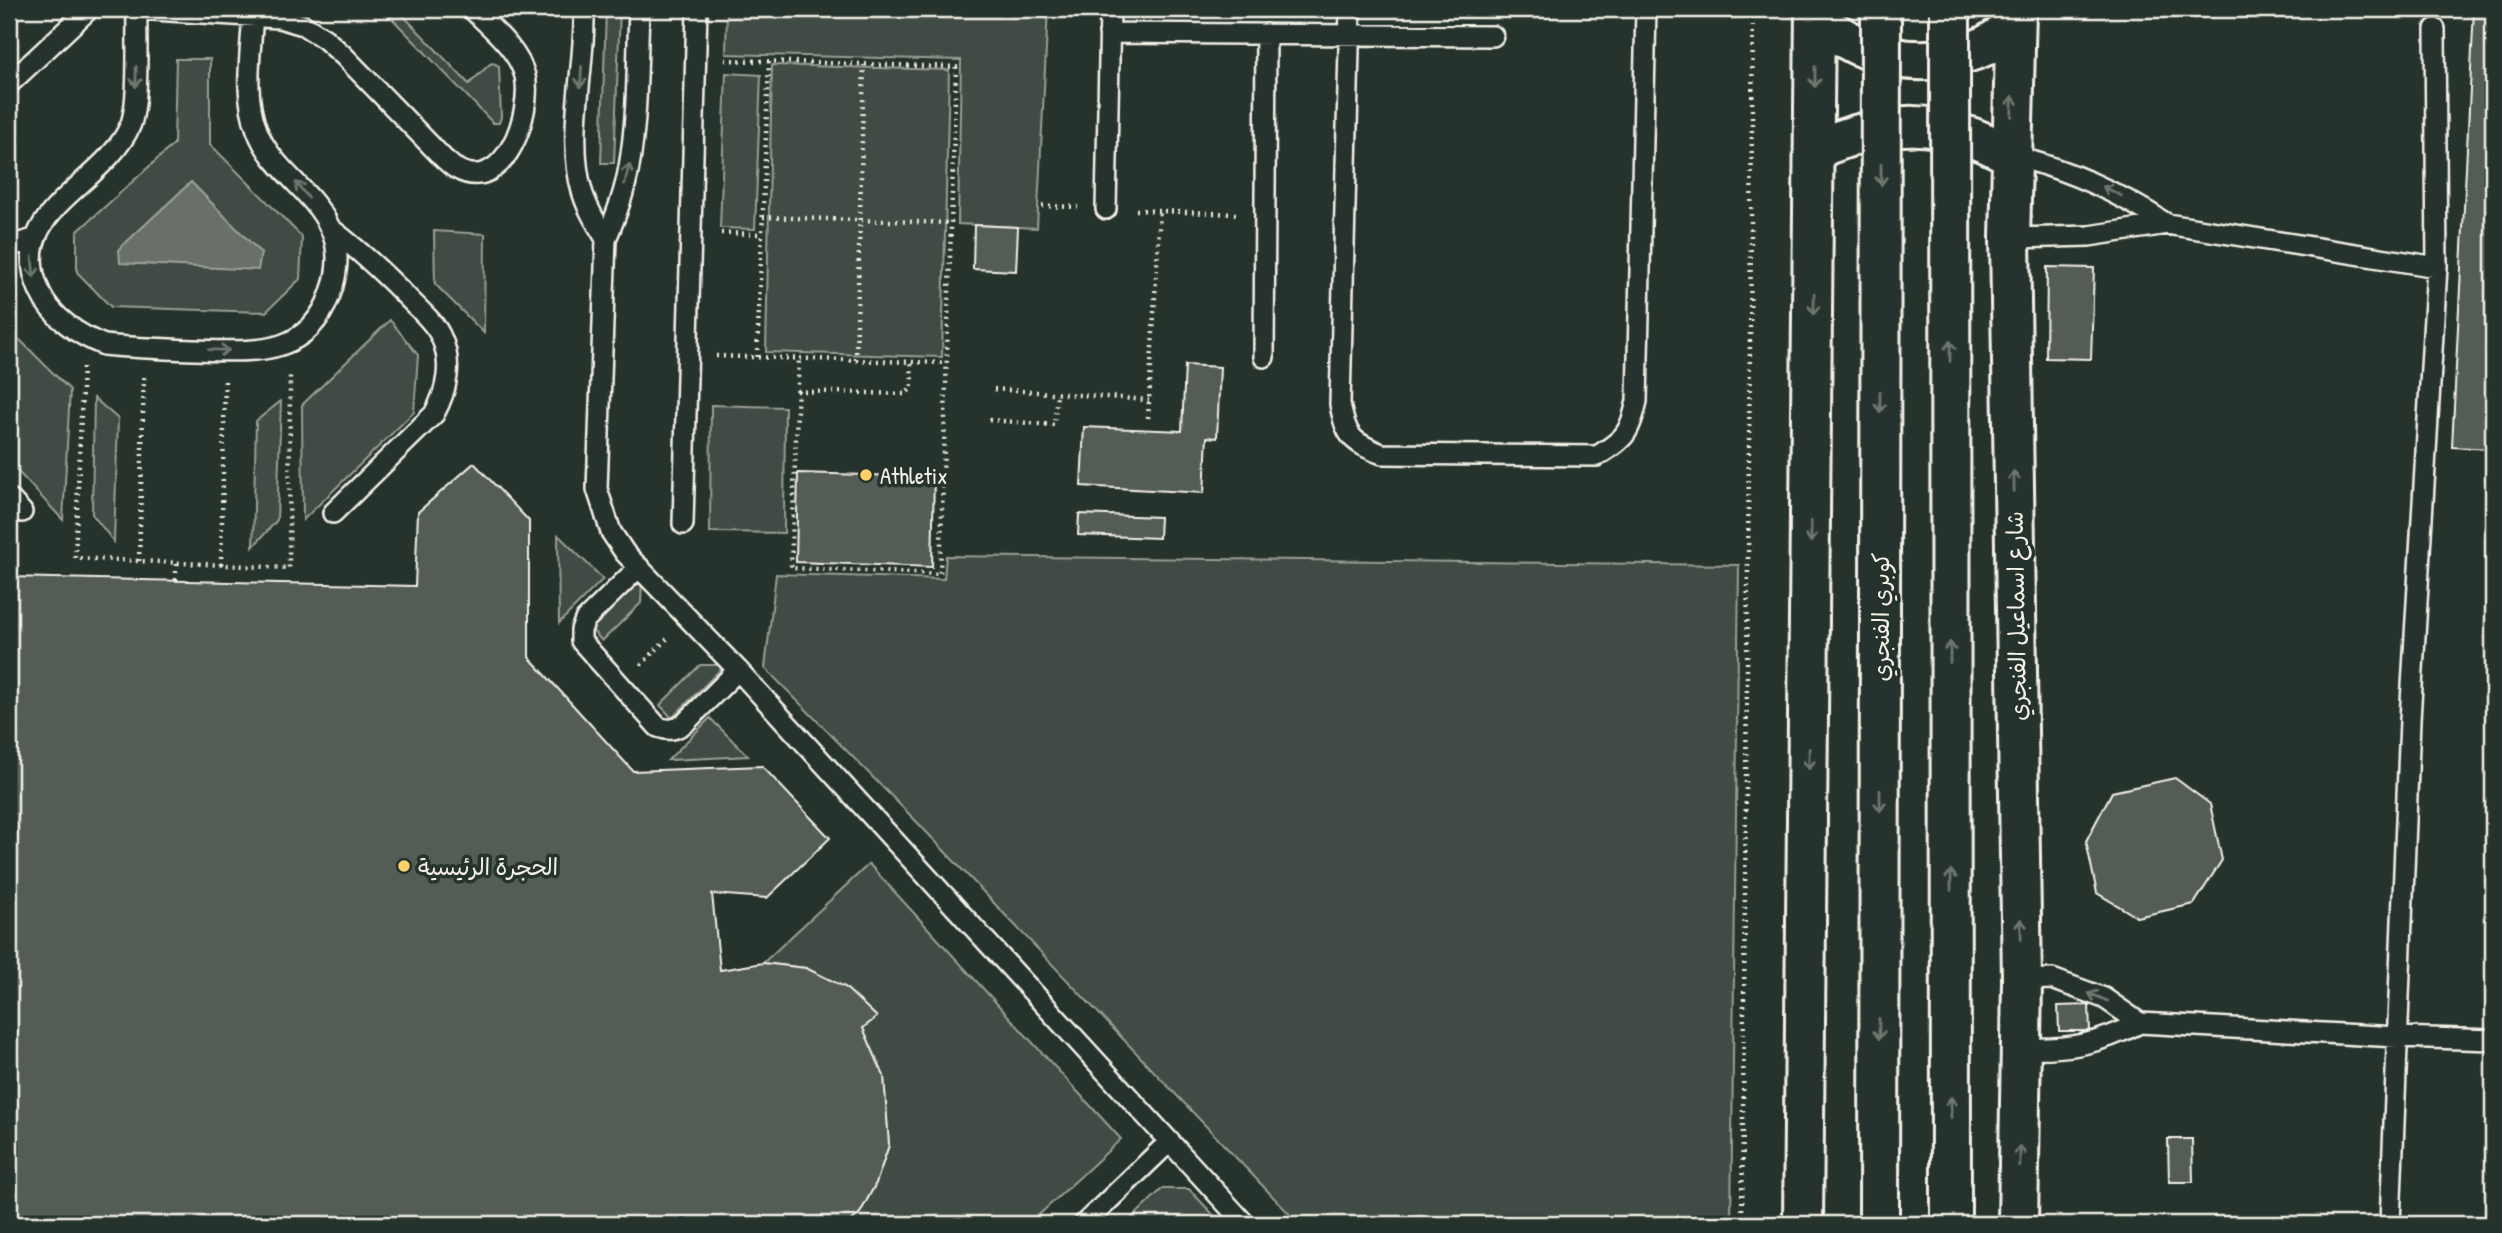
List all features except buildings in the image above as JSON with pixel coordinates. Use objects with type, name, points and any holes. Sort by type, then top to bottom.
[{"type":"main road","name":"كوبري الفنجري","points":[[1879,1224],[1881,9]]},
{"type":"main road","points":[[1950,9],[1951,1224]]},
{"type":"main road","points":[[1815,14],[1843,40],[1876,54],[1910,60],[1945,58],[1979,48],[2016,18]]},
{"type":"main road","points":[[1803,1224],[1815,14]]},
{"type":"main road","name":"شارع اسماعيل الفنجري","points":[[2016,18],[2010,155],[2010,238],[2022,979],[2018,1224]]},
{"type":"main road","points":[[1815,150],[1880,128],[1913,125],[1947,129],[1980,139],[2010,155]]},
{"type":"lane","points":[[9,83],[89,9]]},
{"type":"lane","points":[[330,228],[337,252],[337,276],[319,316],[306,331],[276,348],[246,351],[104,345],[84,338],[57,315],[43,299],[34,280],[34,239],[44,220],[113,152],[131,124],[135,108],[137,9],[253,13],[303,25],[325,38],[444,159],[457,170],[474,174],[491,170],[514,144],[526,108],[527,91],[525,77],[514,53],[472,9]]},
{"type":"lane","points":[[584,9],[577,164],[582,191],[592,216],[606,239]]},
{"type":"lane","points":[[639,9],[634,130],[629,168],[620,205],[606,239],[597,489],[611,532],[639,568],[738,670],[1168,1143],[1245,1224]]},
{"type":"lane","points":[[683,524],[697,9]]},
{"type":"lane","points":[[1106,209],[1110,9]]},
{"type":"lane","points":[[1350,9],[1340,404],[1344,427],[1359,445],[1382,454],[1597,456],[1618,444],[1632,425],[1637,401],[1646,9]]},
{"type":"lane","points":[[253,13],[249,102],[257,132],[273,159],[296,182],[330,228],[367,257],[435,326],[445,349],[447,381],[443,398],[434,414],[333,513]]},
{"type":"lane","points":[[2390,1224],[2410,720],[2437,267],[2435,29]]},
{"type":"lane","points":[[1109,33],[1493,36]]},
{"type":"lane","points":[[1264,357],[1266,34]]},
{"type":"lane","points":[[2010,155],[2052,166],[2092,181],[2167,224]]},
{"type":"lane","points":[[2010,238],[2089,236],[2167,224],[2437,267]]},
{"type":"lane","points":[[9,246],[34,239]]},
{"type":"lane","points":[[639,568],[585,620],[581,641],[658,727],[677,729],[738,670]]},
{"type":"lane","points":[[2022,979],[2052,979],[2104,998],[2140,1023]]},
{"type":"lane","points":[[2022,1048],[2054,1049],[2085,1045],[2112,1037],[2140,1023],[2493,1040]]},
{"type":"lane","points":[[1084,1224],[1168,1143]]},
{"type":"path","points":[[1742,1224],[1753,9]]},
{"type":"path","points":[[696,60],[956,67],[940,574],[791,568],[799,358]]},
{"type":"path","points":[[757,357],[769,61]]},
{"type":"path","points":[[856,360],[864,65]]},
{"type":"path","points":[[1042,206],[1265,215]]},
{"type":"path","points":[[1148,418],[1160,211]]},
{"type":"path","points":[[763,217],[951,223]]},
{"type":"path","points":[[692,233],[762,234]]},
{"type":"path","points":[[84,338],[75,558],[289,568],[290,342]]},
{"type":"path","points":[[688,355],[946,362]]},
{"type":"path","points":[[797,391],[905,394],[912,388],[911,361]]},
{"type":"path","points":[[994,389],[1149,400]]},
{"type":"path","points":[[989,420],[1054,425],[1057,394]]},
{"type":"path","points":[[139,561],[144,405]]},
{"type":"path","points":[[220,565],[224,407]]},
{"type":"path","points":[[176,563],[176,580]]},
{"type":"path","points":[[621,686],[687,618]]},
{"type":"shaded area","points":[[383,9],[397,9],[469,84],[490,64],[499,66],[499,123],[493,123]]},
{"type":"shaded area","points":[[606,9],[620,9],[614,163],[601,163]]},
{"type":"shaded area","points":[[727,9],[1048,9],[1037,228],[958,224],[961,60],[726,54]]},
{"type":"shaded area","points":[[176,59],[210,59],[210,144],[302,237],[300,279],[266,312],[111,307],[77,272],[77,232],[174,144]]},
{"type":"shaded area","points":[[772,65],[949,70],[942,357],[766,352]]},
{"type":"shaded area","points":[[726,73],[761,75],[755,229],[720,228]]},
{"type":"shaded area","points":[[191,182],[261,253],[258,270],[120,263],[119,249]]},
{"type":"shaded area","points":[[434,231],[485,234],[484,333],[435,284]]},
{"type":"shaded area","points":[[390,320],[418,355],[414,412],[303,520],[302,405]]},
{"type":"shaded area","points":[[9,329],[70,390],[63,520],[9,462]]},
{"type":"shaded area","points":[[94,398],[118,419],[114,542],[92,514]]},
{"type":"shaded area","points":[[281,401],[277,520],[253,547],[256,421]]},
{"type":"shaded area","points":[[711,405],[785,407],[784,533],[710,532]]},
{"type":"shaded area","points":[[558,535],[603,579],[559,623]]},
{"type":"shaded area","points":[[946,556],[1739,565],[1731,1224],[1299,1224],[914,819],[765,668],[776,574],[944,579]]},
{"type":"shaded area","points":[[642,580],[641,603],[602,641],[589,627]]},
{"type":"shaded area","points":[[700,665],[725,665],[672,718],[660,705]]},
{"type":"shaded area","points":[[710,718],[748,756],[668,760]]},
{"type":"shaded area","points":[[869,864],[1121,1139],[1029,1224],[848,1224],[860,1213],[876,1183],[889,1145],[884,1076],[806,968],[763,963]]},
{"type":"shaded area","points":[[1162,1189],[1189,1189],[1222,1224],[1126,1224]]},
{"type":"place","name":"Athletix","points":[[866,475]]},
{"type":"place","name":"الحجرة الرئيسية","points":[[404,866]]}]
